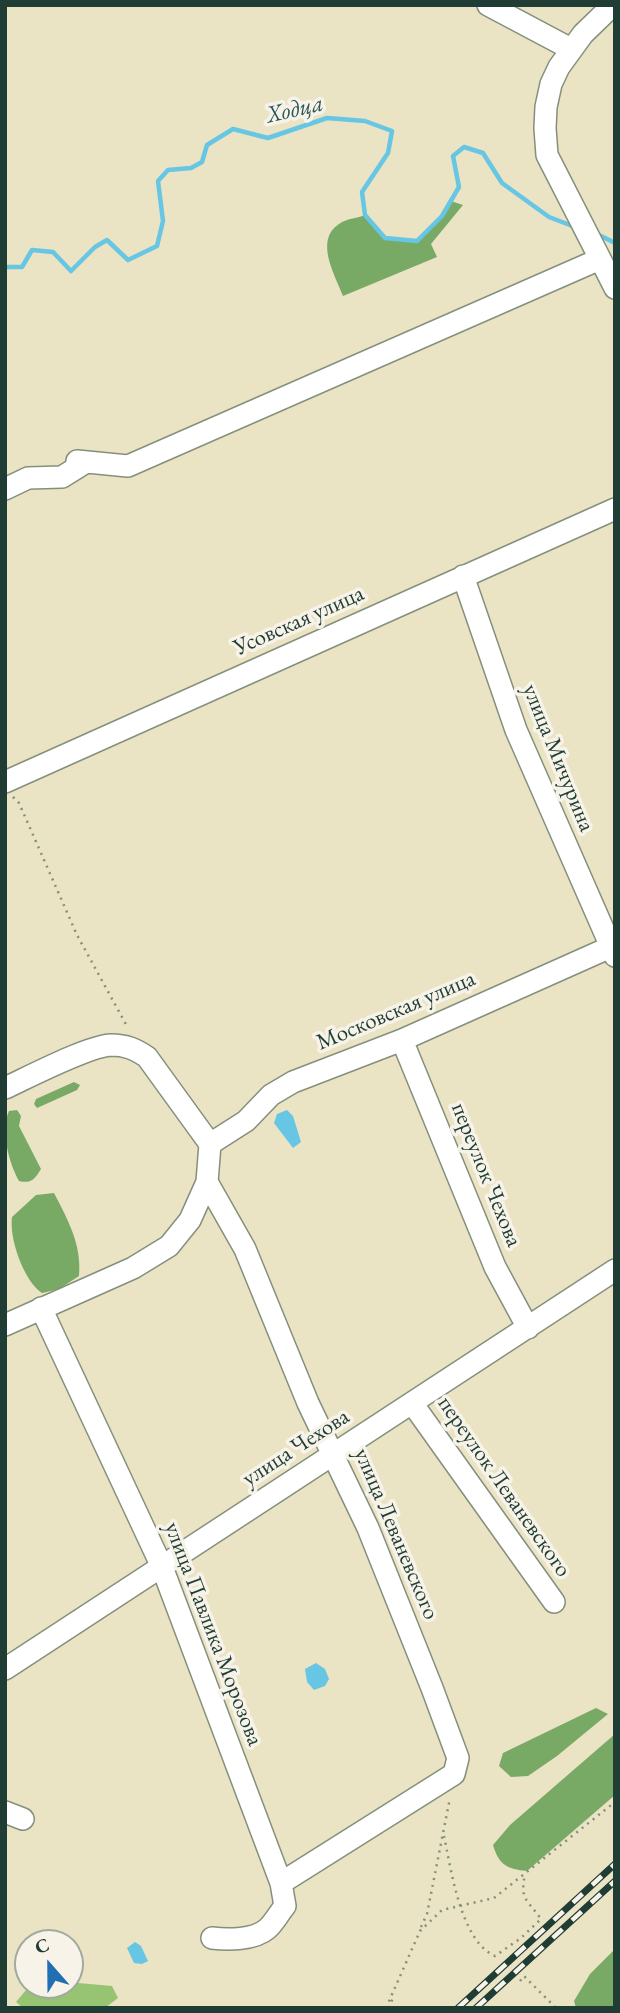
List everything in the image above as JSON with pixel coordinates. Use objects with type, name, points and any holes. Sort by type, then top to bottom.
[{"type":"street","points":[[488,5],[571,49]]},
{"type":"street","points":[[613,5],[571,49],[551,84],[545,107],[547,155],[615,288]]},
{"type":"street","points":[[5,489],[28,478],[62,477],[82,462],[128,466],[595,250]]},
{"type":"street","name":"Усовская улица","points":[[7,788],[463,576],[615,509]]},
{"type":"street","name":"улица Мичурина","points":[[463,576],[516,730],[613,949]]},
{"type":"street","name":"Московская улица","points":[[210,1144],[246,1121],[271,1094],[293,1082],[402,1040],[613,949]]},
{"type":"street","name":"переулок Чехова","points":[[402,1040],[495,1267],[528,1328]]},
{"type":"street","points":[[5,1088],[90,1051],[109,1045],[132,1047],[147,1057],[210,1144],[207,1182],[190,1220],[169,1246],[133,1268],[5,1325]]},
{"type":"street","name":"улица Леваневского","points":[[207,1182],[245,1249],[308,1403],[368,1528],[432,1688],[456,1766]]},
{"type":"street","name":"улица Чехова","points":[[5,1670],[615,1270]]},
{"type":"street","name":"улица Павлика Морозова","points":[[41,1308],[162,1567],[281,1883],[285,1906],[266,1930],[242,1938],[212,1938]]},
{"type":"street","name":"переулок Леваневского","points":[[412,1403],[554,1602]]},
{"type":"street","points":[[281,1883],[456,1766]]},
{"type":"path","points":[[7,788],[19,803],[77,935],[128,1028]]},
{"type":"path","points":[[388,2008],[427,1914],[456,1766]]},
{"type":"path","points":[[419,1931],[442,1910],[494,1899],[615,1802]]},
{"type":"path","points":[[444,1836],[461,1906],[474,1937],[487,1953],[495,1956],[521,1938],[541,1919],[522,1891],[526,1874]]},
{"type":"path","points":[[520,1981],[524,1976],[555,2008]]},
{"type":"green space","points":[[451,201],[463,205],[431,244],[437,257],[343,296],[327,248],[332,231],[339,224],[365,215],[385,238],[417,241],[442,216]]},
{"type":"green space","points":[[74,1082],[80,1085],[77,1090],[37,1108],[34,1104],[36,1099]]},
{"type":"green space","points":[[17,1110],[21,1116],[19,1126],[41,1169],[35,1178],[27,1182],[19,1181],[15,1174],[6,1137],[5,1127],[9,1111]]},
{"type":"green space","points":[[54,1193],[76,1243],[79,1276],[59,1289],[42,1293],[29,1279],[19,1259],[13,1236],[12,1217],[36,1195]]},
{"type":"green space","points":[[596,1708],[608,1714],[528,1776],[511,1777],[499,1766],[503,1753]]},
{"type":"green space","points":[[615,1734],[615,1795],[527,1871],[505,1865],[493,1845],[510,1825]]},
{"type":"green space","points":[[615,1949],[615,2008],[576,2008],[574,2001],[590,1974]]},
{"type":"green space","points":[[84,1984],[112,1986],[118,1998],[105,2008],[23,2008],[16,2002],[18,1999],[84,1999]]},
{"type":"water","points":[[287,1110],[293,1116],[301,1142],[293,1148],[274,1123],[277,1114]]},
{"type":"water","points":[[316,1663],[325,1669],[329,1679],[325,1686],[314,1690],[307,1682],[305,1669]]},
{"type":"water","points":[[135,1942],[141,1946],[148,1961],[142,1964],[134,1963],[127,1948]]},
{"type":"waterway","name":"Ходца","points":[[5,267],[22,267],[32,250],[53,252],[71,271],[95,247],[107,240],[128,260],[157,246],[163,221],[158,181],[168,170],[191,168],[202,162],[207,145],[233,129],[268,138],[327,118],[365,121],[392,131],[388,153],[362,192],[365,215],[385,238],[417,241],[442,216],[459,187],[453,156],[464,147],[483,153],[502,183],[549,217],[575,227]]},
{"type":"waterway","name":"Ходца","points":[[597,234],[615,243]]},
{"type":"railway","points":[[458,2008],[615,1864]]},
{"type":"railway","points":[[476,2008],[615,1881]]}]
